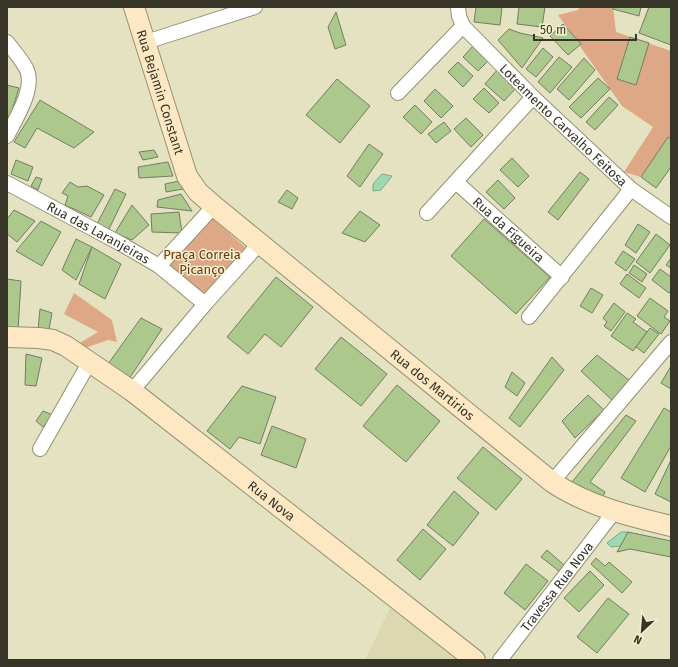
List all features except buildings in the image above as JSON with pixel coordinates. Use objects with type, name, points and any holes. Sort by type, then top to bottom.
[{"type":"street","name":"Rua Bejamin Constant","points":[[134,7],[187,176],[198,192],[214,206]]},
{"type":"street","points":[[146,42],[255,7]]},
{"type":"street","name":"Loteamento Carvalho Feitosa","points":[[458,7],[459,16],[463,26],[533,97],[631,189],[671,217]]},
{"type":"street","points":[[398,93],[463,26]]},
{"type":"street","points":[[7,42],[27,70],[29,83],[24,102],[7,136]]},
{"type":"street","points":[[427,213],[533,97]]},
{"type":"street","name":"Rua da Figueira","points":[[456,182],[562,277]]},
{"type":"street","name":"Rua das Laranjeiras","points":[[7,183],[159,266],[214,206]]},
{"type":"street","points":[[529,317],[631,189]]},
{"type":"street","name":"Rua dos Martirios","points":[[214,206],[552,482],[568,492],[614,512],[671,526]]},
{"type":"street","points":[[132,391],[260,243]]},
{"type":"street","points":[[159,266],[206,304]]},
{"type":"street","name":"Rua Nova","points":[[7,337],[53,340],[66,346],[132,391],[475,660]]},
{"type":"street","points":[[552,482],[671,343]]},
{"type":"street","points":[[40,449],[89,363]]},
{"type":"street","name":"Travessa Rua Nova","points":[[500,660],[614,512]]},
{"type":"shaded area","points":[[382,174],[392,176],[381,190],[373,191],[373,184]]},
{"type":"shaded area","points":[[621,532],[628,532],[621,546],[611,547],[607,543]]},
{"type":"shaded area","points":[[390,608],[460,660],[365,660]]},
{"type":"green space","points":[[580,7],[613,7],[616,32],[671,51],[671,138],[668,137],[641,177],[624,172],[653,127],[622,106],[558,15],[578,10]]},
{"type":"green space","name":"Praça Correia Picanço","points":[[210,216],[246,248],[204,297],[166,265]]},
{"type":"green space","points":[[74,293],[112,320],[117,342],[108,340],[85,348],[78,344],[98,332],[64,314]]}]
